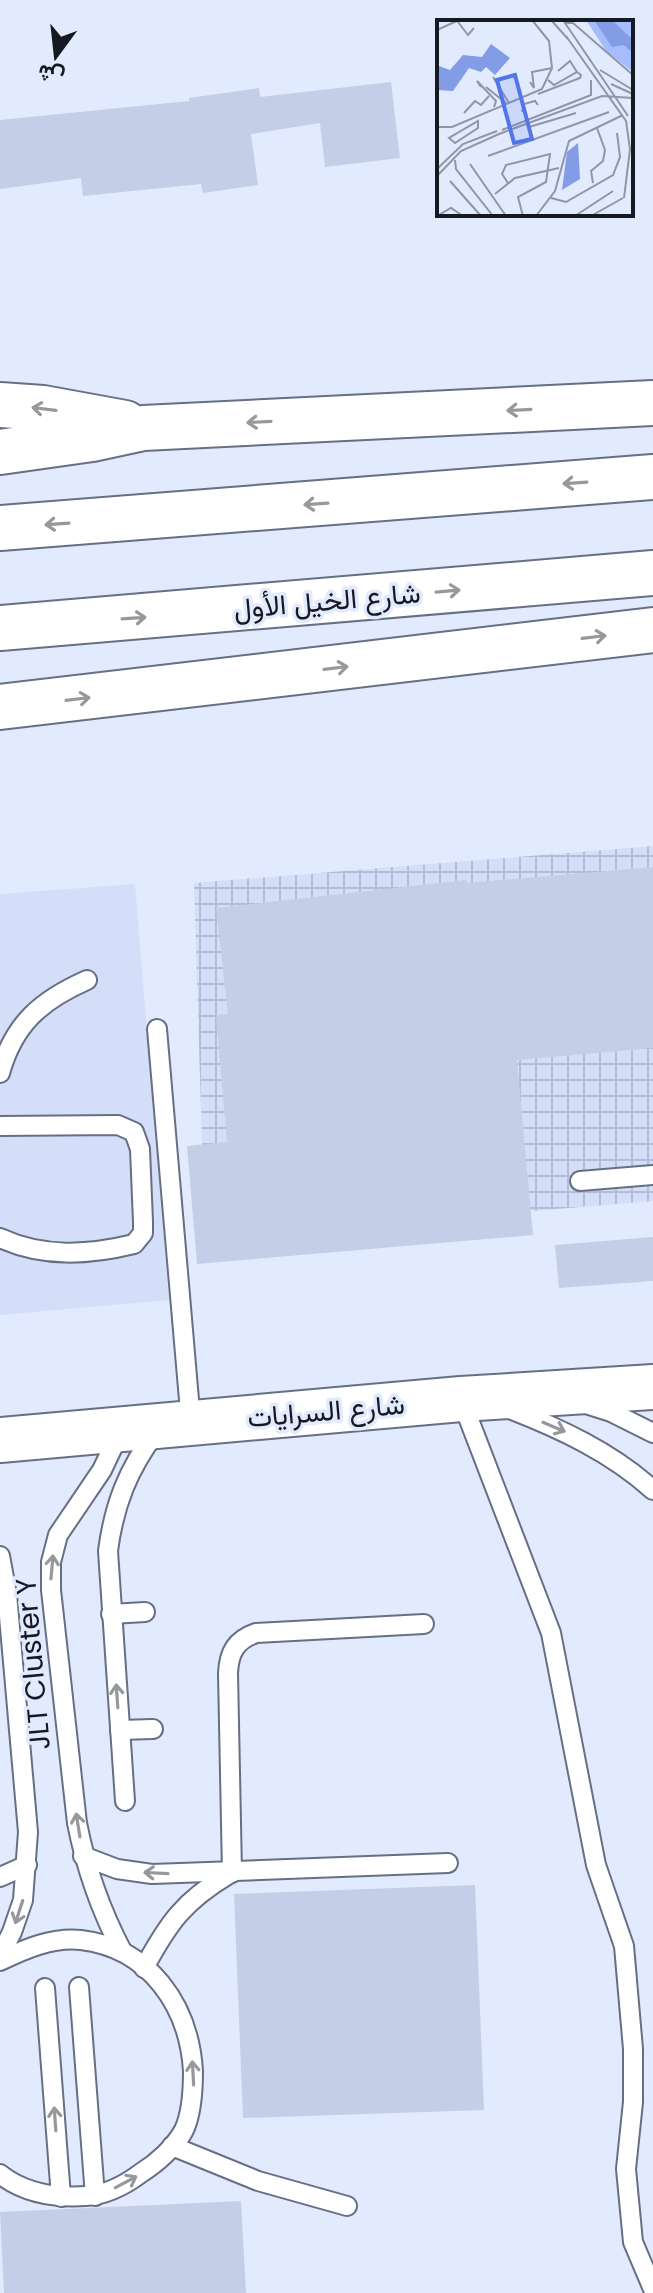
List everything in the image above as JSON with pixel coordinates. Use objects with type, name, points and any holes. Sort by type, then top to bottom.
[{"type":"main road","points":[[0,452],[92,439],[143,428],[653,403]]},
{"type":"main road","points":[[0,405],[56,410],[143,428]]},
{"type":"main road","points":[[0,528],[653,477]]},
{"type":"main road","name":"شارع الخيل الأول","points":[[0,628],[653,573]]},
{"type":"main road","points":[[0,707],[653,630]]},
{"type":"main road","name":"شارع السرايات","points":[[0,1440],[471,1398],[653,1387]]},
{"type":"lane","points":[[0,1073],[12,1040],[31,1014],[57,993],[87,980]]},
{"type":"lane","points":[[125,1801],[108,1551],[113,1517],[124,1484],[158,1426],[157,1029]]},
{"type":"lane","points":[[0,1126],[118,1125],[134,1132],[140,1149],[143,1233],[134,1244],[80,1253],[47,1252],[17,1246],[0,1238]]},
{"type":"lane","points":[[580,1181],[653,1175]]},
{"type":"lane","points":[[552,1393],[611,1412],[653,1433]]},
{"type":"lane","points":[[471,1398],[562,1430],[636,1475],[653,1490]]},
{"type":"lane","points":[[471,1398],[551,1633],[596,1865],[624,1946],[633,2049],[633,2102],[626,2169],[633,2242],[653,2289]]},
{"type":"lane","name":"JLT Cluster Y","points":[[122,1951],[93,1889],[83,1856],[51,1590],[51,1562],[58,1535],[102,1470],[158,1426]]},
{"type":"lane","name":"JLT Cluster Y","points":[[0,1556],[7,1594],[28,1832],[23,1900],[0,1958]]},
{"type":"lane","points":[[111,1614],[145,1612]]},
{"type":"lane","points":[[232,1873],[228,1660],[234,1647],[243,1638],[256,1633],[424,1624]]},
{"type":"lane","points":[[120,1730],[153,1729]]},
{"type":"lane","points":[[83,1856],[117,1869],[152,1874],[448,1863]]},
{"type":"lane","points":[[0,1877],[27,1865]]},
{"type":"lane","points":[[144,1968],[179,1912],[204,1890],[232,1873]]},
{"type":"lane","name":"JLT Cluster Y","points":[[0,1958],[37,1944],[80,1940],[122,1951],[155,1975],[179,2010],[191,2048],[193,2090],[185,2129],[148,2169],[124,2185],[95,2196],[61,2197],[33,2192],[2,2179]]},
{"type":"lane","points":[[79,1987],[95,2196]]},
{"type":"lane","points":[[45,1988],[61,2197]]},
{"type":"lane","points":[[172,2146],[258,2181],[347,2206]]},
{"type":"shaded area","points":[[653,846],[653,1201],[205,1238],[194,883]]},
{"type":"shaded area","points":[[135,884],[169,1300],[0,1315],[0,894]]},
{"type":"building","points":[[391,82],[400,158],[325,167],[320,123],[251,134],[258,185],[203,193],[201,184],[83,196],[81,178],[0,189],[0,120],[189,101],[189,98],[259,88],[260,97]]},
{"type":"building","points":[[653,867],[653,1048],[517,1060],[533,1235],[197,1264],[187,1146],[227,1142],[216,1015],[228,1014],[216,908],[466,880],[467,883]]},
{"type":"building","points":[[653,1237],[653,1281],[559,1288],[555,1245]]},
{"type":"building","points":[[475,1885],[484,2110],[243,2118],[234,1894]]},
{"type":"building","points":[[241,2201],[246,2293],[4,2293],[0,2212]]}]
